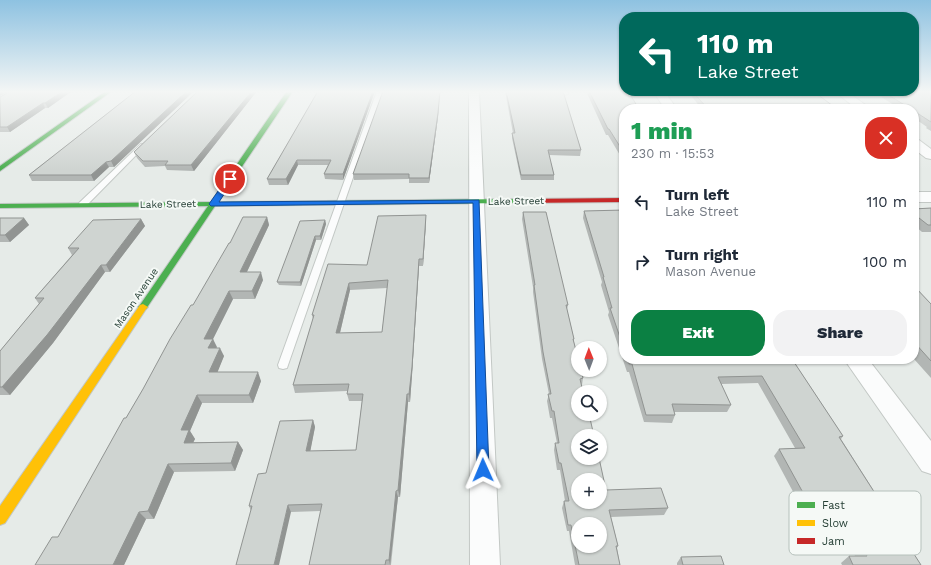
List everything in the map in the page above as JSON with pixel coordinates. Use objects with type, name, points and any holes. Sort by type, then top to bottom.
[{"type":"street","points":[[0,169],[72,117]]},
{"type":"street","name":"Mason Avenue","points":[[0,518],[272,117]]},
{"type":"street","points":[[474,117],[485,565]]},
{"type":"street","points":[[919,147],[931,155]]},
{"type":"street","points":[[919,197],[931,196]]},
{"type":"street","name":"Lake Street","points":[[0,206],[619,200]]},
{"type":"street","points":[[859,364],[931,462]]},
{"type":"lane","points":[[283,365],[371,117]]},
{"type":"lane","points":[[82,205],[148,140]]},
{"type":"building","points":[[0,117],[21,117],[7,127],[0,127]]},
{"type":"building","points":[[102,117],[158,117],[111,161],[106,162],[91,175],[29,175]]},
{"type":"building","points":[[170,117],[230,117],[191,165],[165,165],[168,161],[143,161],[134,152]]},
{"type":"building","points":[[303,117],[363,117],[343,174],[324,174],[331,160],[297,160],[286,179],[267,179]]},
{"type":"building","points":[[373,117],[437,117],[429,178],[409,178],[409,174],[353,174]]},
{"type":"building","points":[[512,117],[571,117],[581,150],[548,150],[554,175],[521,175],[512,133],[515,133]]},
{"type":"building","points":[[602,117],[619,117],[619,145],[609,129]]},
{"type":"building","points":[[924,117],[931,117],[931,122]]},
{"type":"building","points":[[931,208],[931,225],[928,225],[919,218],[919,209]]},
{"type":"building","points":[[619,210],[619,334],[610,308],[612,308],[604,277],[584,211]]},
{"type":"building","points":[[523,212],[546,212],[568,305],[566,305],[574,339],[574,341],[571,341],[571,377],[583,378],[580,379],[581,385],[571,385],[571,421],[591,421],[592,429],[571,429],[571,465],[601,465],[602,473],[571,473],[571,509],[607,509],[607,490],[661,488],[668,508],[609,510],[618,546],[616,546],[620,565],[579,565],[577,553],[607,553],[607,517],[571,517],[571,525],[568,525],[564,501],[569,501],[555,443],[559,443],[554,411],[552,411],[548,394],[551,394],[543,352]]},
{"type":"building","points":[[426,215],[423,259],[419,259],[412,367],[409,394],[407,394],[398,490],[396,491],[389,560],[386,560],[385,565],[309,565],[322,504],[288,505],[274,565],[236,565],[252,506],[249,506],[258,474],[266,473],[280,421],[313,420],[306,451],[356,450],[363,394],[347,394],[349,384],[293,385],[328,264],[367,265],[378,216]],"holes":[[[388,280],[382,332],[336,333],[349,283]]]},
{"type":"building","points":[[243,217],[267,217],[240,272],[261,272],[252,291],[229,291],[204,339],[213,339],[208,348],[220,348],[209,372],[258,372],[249,395],[197,395],[181,430],[189,430],[184,443],[238,442],[231,463],[168,464],[148,511],[139,512],[113,565],[35,565],[52,537],[58,537],[124,418],[126,418],[170,339],[191,305],[193,305],[230,243]]},
{"type":"building","points":[[0,218],[24,218],[5,235],[0,235]]},
{"type":"building","points":[[141,219],[106,265],[101,265],[47,335],[2,387],[0,387],[0,351],[44,298],[35,298],[79,248],[68,248],[93,220]]},
{"type":"building","points":[[325,220],[320,236],[315,236],[300,282],[277,282],[300,221]]},
{"type":"building","points":[[919,291],[931,304],[931,361],[919,348]]},
{"type":"building","points":[[632,364],[795,364],[843,436],[839,437],[874,491],[802,491],[779,449],[805,448],[762,376],[718,377],[731,405],[672,404],[675,415],[646,415]]},
{"type":"building","points":[[915,555],[921,565],[853,565],[849,556]]},
{"type":"building","points":[[721,556],[724,565],[683,565],[681,557]]},
{"type":"traffic: fast","points":[[0,169],[72,117]]},
{"type":"traffic: fast","points":[[143,307],[272,117]]},
{"type":"traffic: fast","points":[[0,206],[519,201]]},
{"type":"traffic: slow","points":[[0,518],[143,307]]},
{"type":"traffic: jam","points":[[519,201],[619,200]]},
{"type":"route","points":[[230,179],[213,204],[476,201],[483,470]]}]
